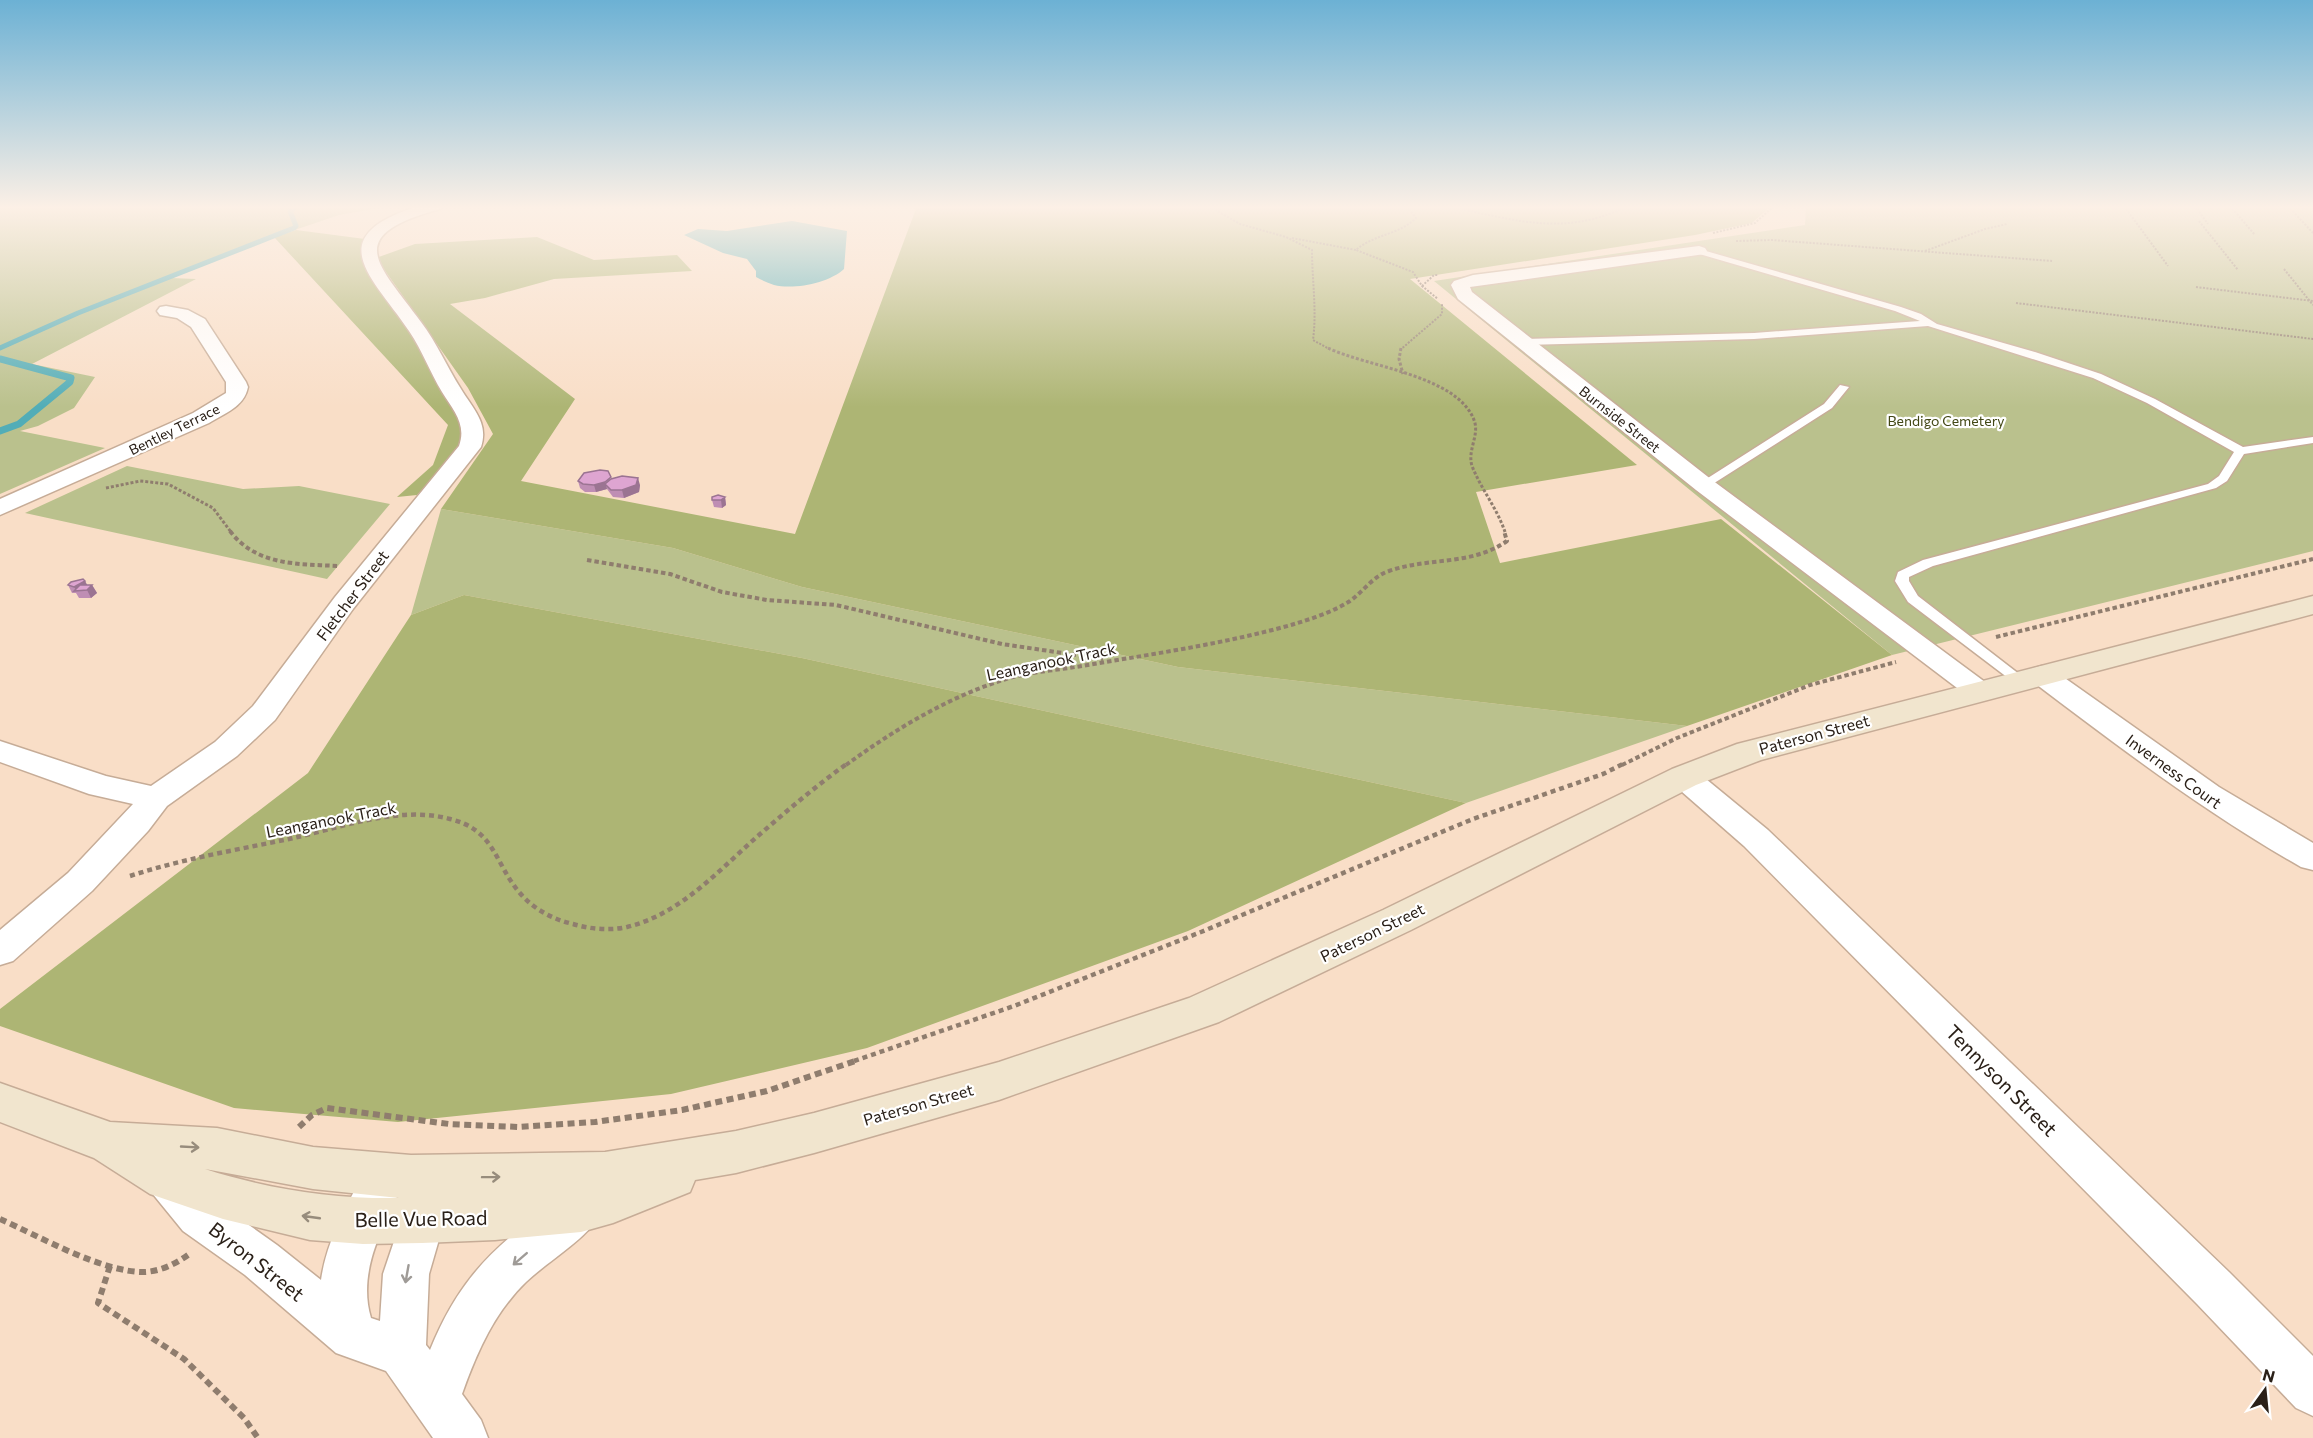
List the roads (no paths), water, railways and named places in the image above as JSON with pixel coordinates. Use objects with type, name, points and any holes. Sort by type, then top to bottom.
[{"type":"street","name":"Fletcher Street","points":[[0,951],[80,882],[136,823],[156,798],[226,749],[264,713],[373,566],[461,458],[474,438],[474,426],[450,389],[427,343],[376,273]]},
{"type":"street","name":"Burnside Street","points":[[1527,273],[1473,280],[1460,285],[1464,295],[1704,485],[1979,691]]},
{"type":"street","name":"Bentley Terrace","points":[[0,508],[201,418],[236,395],[238,387],[236,382],[198,323],[182,314],[166,311]]},
{"type":"street","name":"Paterson Street","points":[[413,1188],[604,1174],[736,1152],[814,1133],[999,1081],[1203,1010],[1396,921],[1684,777],[1749,752],[2313,605]]},
{"type":"street","name":"Inverness Court","points":[[2031,678],[2215,801],[2274,838],[2313,858]]},
{"type":"street","points":[[0,752],[100,786],[156,798]]},
{"type":"street","name":"Tennyson Street","points":[[1684,777],[1756,838],[2213,1288],[2313,1390]]},
{"type":"street","name":"Belle Vue Road","points":[[0,1102],[110,1143],[167,1179],[222,1197],[310,1217],[363,1221],[413,1188]]},
{"type":"street","name":"Belle Vue Road","points":[[110,1143],[217,1149],[413,1188],[495,1217],[581,1209],[612,1201],[736,1152]]},
{"type":"street","name":"Byron Street","points":[[167,1179],[199,1216],[261,1260],[353,1335],[402,1352]]},
{"type":"street","points":[[413,1188],[402,1352],[464,1438]]},
{"type":"street","points":[[435,1399],[460,1333],[487,1291],[508,1269],[581,1209]]},
{"type":"street","points":[[353,1335],[344,1304],[346,1269],[363,1221]]},
{"type":"lane","points":[[1778,273],[1898,309],[1918,316],[1929,323],[2071,365],[2151,401],[2241,452]]},
{"type":"lane","points":[[1523,342],[1754,336],[1929,323]]},
{"type":"lane","points":[[1704,485],[1828,406],[1844,387]]},
{"type":"lane","points":[[2031,678],[1970,644],[1913,599],[1902,581],[1904,575],[1928,563],[2212,486],[2223,481],[2235,456],[2241,452],[2313,440]]},
{"type":"water","points":[[756,273],[839,273],[821,282],[791,287],[774,285],[756,277]]},
{"type":"waterway","points":[[0,348],[78,313],[179,273]]},
{"type":"waterway","points":[[0,359],[71,378],[70,382],[19,424],[0,431]]},
{"type":"park label","name":"Bendigo Cemetery","points":[[1946,420]]}]
